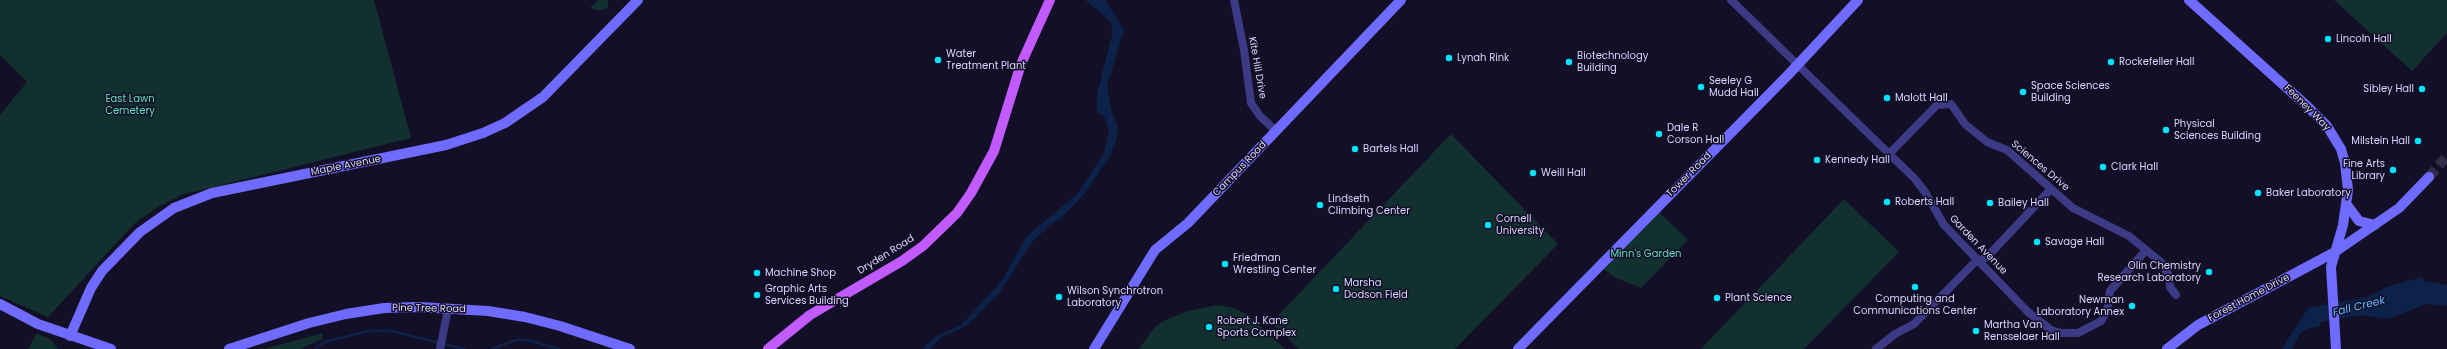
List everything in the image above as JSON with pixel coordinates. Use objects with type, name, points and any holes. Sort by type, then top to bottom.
[{"type":"main road","name":"Dryden Road","points":[[768,349],[810,315],[918,250],[957,213],[971,193],[994,150],[1019,69],[1050,0]]},
{"type":"street","name":"Maple Avenue","points":[[70,336],[91,288],[102,271],[140,232],[174,208],[212,193],[446,145],[483,134],[512,119],[543,97],[638,0]]},
{"type":"street","name":"Kite Hill Drive","points":[[1234,0],[1244,50],[1251,103],[1260,116],[1276,131]]},
{"type":"street","name":"Campus Road","points":[[1094,349],[1153,252],[1186,226],[1401,0]]},
{"type":"street","name":"Garden Avenue","points":[[1731,0],[1925,192],[1944,225],[2041,323],[2051,330],[2070,334],[2085,330],[2101,321],[2107,311],[2110,291],[2146,250]]},
{"type":"street","name":"Tower Road","points":[[1518,349],[1797,66],[1858,0]]},
{"type":"street","name":"Feeney Way","points":[[2189,0],[2307,106],[2327,126],[2338,143],[2344,159],[2347,178],[2347,204],[2331,266],[2336,349]]},
{"type":"street","name":"Sciences Drive","points":[[1888,154],[1935,106],[1949,103],[1953,106],[1960,120],[1991,144],[2007,150],[2079,212],[2127,234],[2146,250],[2164,267],[2169,276],[2170,287],[2176,295]]},
{"type":"street","name":"Forest Home Drive","points":[[2167,349],[2198,325],[2335,252],[2407,202],[2429,177]]},
{"type":"street","points":[[1876,349],[1895,334],[1914,324],[1974,263],[1987,257],[2051,189]]},
{"type":"street","points":[[2347,204],[2359,221],[2375,225]]},
{"type":"street","points":[[0,304],[38,324],[111,349]]},
{"type":"street","name":"Pine Tree Road","points":[[229,349],[309,323],[346,314],[384,308],[488,311],[524,316],[630,349]]},
{"type":"street","points":[[440,349],[448,309]]},
{"type":"green space","name":"East Lawn Cemetery","points":[[0,0],[374,0],[411,138],[181,195],[158,207],[135,223],[48,317],[0,296],[0,115],[27,82],[0,55]]},
{"type":"green space","points":[[598,0],[608,0],[608,8],[599,11],[590,8]]},
{"type":"green space","points":[[2334,0],[2447,0],[2447,33],[2412,71]]},
{"type":"green space","points":[[1451,134],[1558,244],[1455,349],[1299,349],[1271,323]]},
{"type":"green space","points":[[1844,199],[1899,252],[1804,349],[1701,349]]},
{"type":"green space","name":"Minn's Garden","points":[[1659,212],[1688,240],[1641,288],[1616,278],[1603,269]]},
{"type":"green space","name":"Robert J. Kane Sports Complex","points":[[1218,305],[1234,308],[1248,315],[1285,349],[1139,349],[1154,328],[1162,322],[1187,311]]},
{"type":"green space","points":[[37,333],[51,340],[58,349],[28,349]]},
{"type":"green space","points":[[323,333],[322,339],[300,349],[264,349]]},
{"type":"water","points":[[1085,0],[1105,0],[1124,30],[1107,85],[1111,108],[1118,128],[1116,141],[1110,156],[1082,197],[1061,218],[1051,224],[1033,241],[998,295],[966,326],[940,338],[930,349],[922,349],[936,336],[961,325],[989,295],[1003,279],[1026,237],[1078,193],[1104,153],[1109,130],[1104,116],[1097,113],[1097,94],[1113,31],[1110,21]]},
{"type":"water","name":"Fall Creek","points":[[2422,277],[2424,281],[2447,285],[2447,306],[2427,304],[2387,319],[2361,315],[2321,322],[2320,326],[2306,329],[2299,335],[2292,349],[2282,349],[2308,308],[2367,297],[2387,287]]},
{"type":"waterway","points":[[315,349],[324,342],[369,331],[391,331],[464,349]]},
{"type":"waterway","points":[[492,349],[516,340],[528,340],[559,349]]},
{"type":"tunnel","points":[[2429,177],[2447,156]]},
{"type":"place","name":"Lincoln Hall","points":[[2328,39]]},
{"type":"place","name":"Lynah Rink","points":[[1449,58]]},
{"type":"place","name":"Water Treatment Plant","points":[[938,60]]},
{"type":"place","name":"Biotechnology Building","points":[[1569,62]]},
{"type":"place","name":"Rockefeller Hall","points":[[2111,62]]},
{"type":"place","name":"Seeley G Mudd Hall","points":[[1701,87]]},
{"type":"place","name":"Sibley Hall","points":[[2422,89]]},
{"type":"place","name":"Space Sciences Building","points":[[2023,92]]},
{"type":"place","name":"Malott Hall","points":[[1887,98]]},
{"type":"place","name":"Physical Sciences Building","points":[[2166,130]]},
{"type":"place","name":"Dale R Corson Hall","points":[[1659,134]]},
{"type":"place","name":"Milstein Hall","points":[[2418,141]]},
{"type":"place","name":"Bartels Hall","points":[[1355,149]]},
{"type":"place","name":"Kennedy Hall","points":[[1817,160]]},
{"type":"place","name":"Clark Hall","points":[[2103,167]]},
{"type":"place","name":"Fine Arts Library","points":[[2393,170]]},
{"type":"place","name":"Weill Hall","points":[[1533,173]]},
{"type":"place","name":"Baker Laboratory","points":[[2258,193]]},
{"type":"place","name":"Roberts Hall","points":[[1887,202]]},
{"type":"place","name":"Bailey Hall","points":[[1990,203]]},
{"type":"place","name":"Lindseth Climbing Center","points":[[1320,205]]},
{"type":"place","name":"Cornell University","points":[[1488,225]]},
{"type":"place","name":"Savage Hall","points":[[2037,242]]},
{"type":"place","name":"Friedman Wrestling Center","points":[[1225,264]]},
{"type":"place","name":"Olin Chemistry Research Laboratory","points":[[2209,272]]},
{"type":"place","name":"Machine Shop","points":[[757,273]]},
{"type":"place","name":"Computing and Communications Center","points":[[1915,287]]},
{"type":"place","name":"Marsha Dodson Field","points":[[1336,289]]},
{"type":"place","name":"Graphic Arts Services Building","points":[[757,295]]},
{"type":"place","name":"Wilson Synchrotron Laboratory","points":[[1059,297]]},
{"type":"place","name":"Plant Science","points":[[1717,298]]},
{"type":"place","name":"Newman Laboratory Annex","points":[[2132,306]]},
{"type":"place","name":"Robert J. Kane Sports Complex","points":[[1209,327]]},
{"type":"place","name":"Martha Van Rensselaer Hall","points":[[1976,331]]}]
